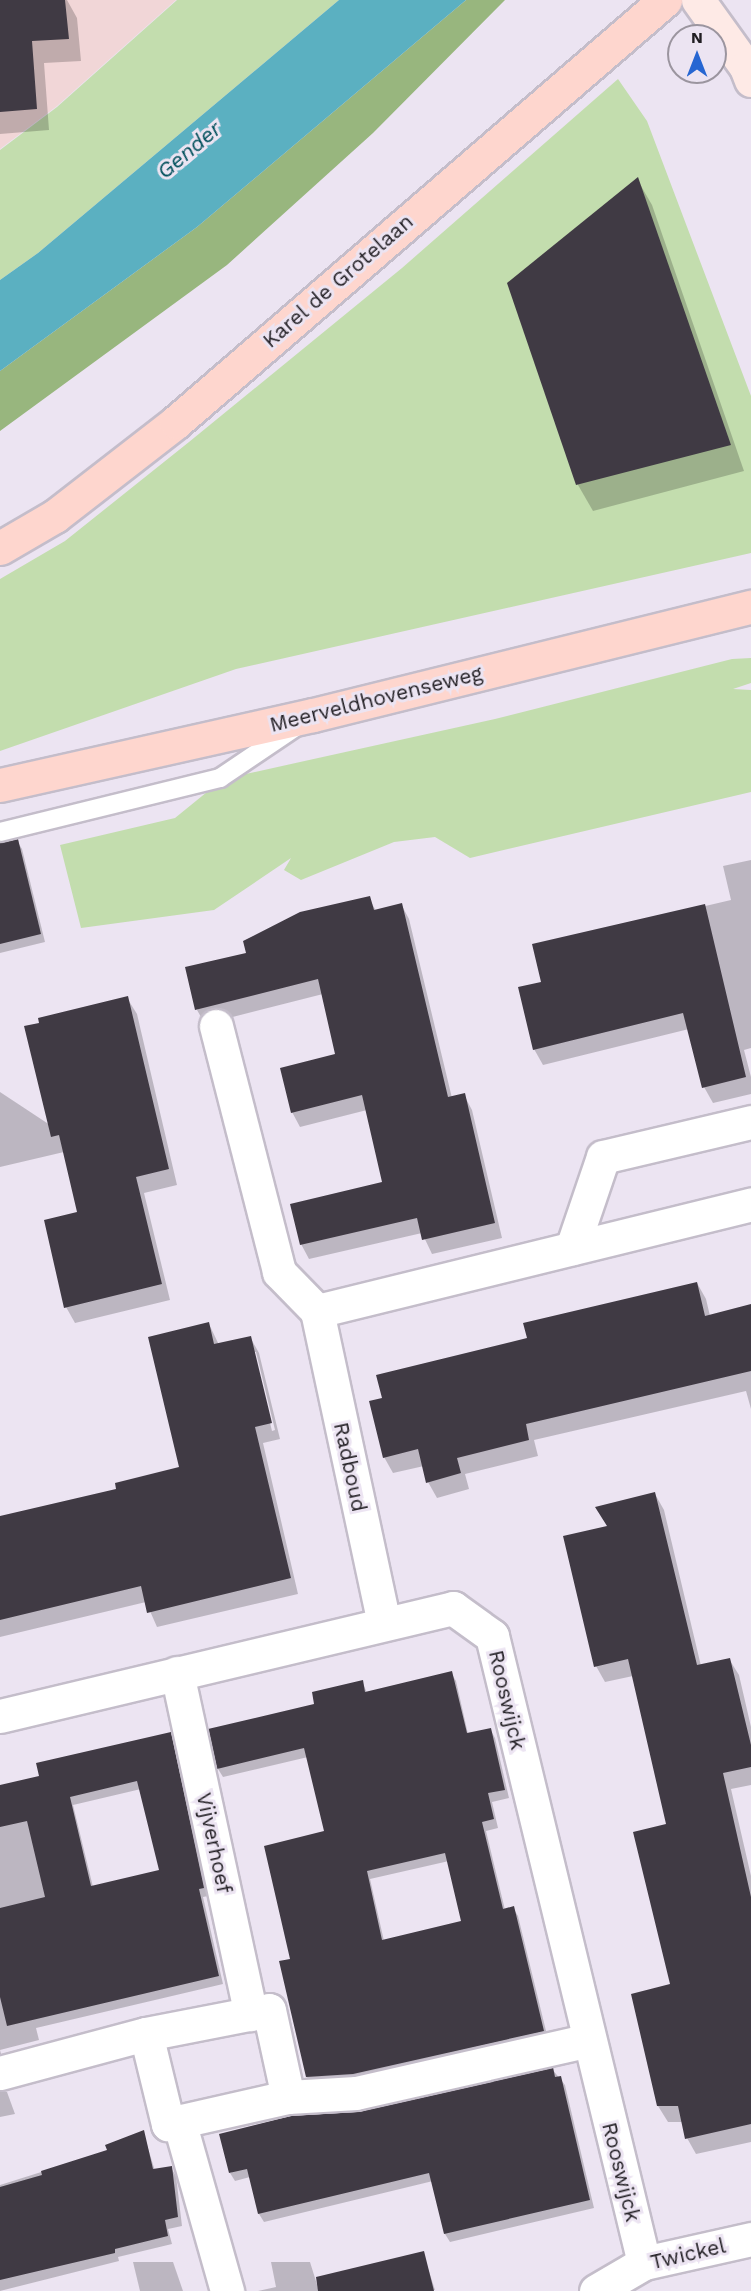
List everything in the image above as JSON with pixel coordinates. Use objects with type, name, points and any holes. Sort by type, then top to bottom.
[{"type":"main road","name":"Karel de Grotelaan","points":[[0,548],[55,516],[176,422],[665,0]]},
{"type":"main road","name":"Meerveldhovenseweg","points":[[0,785],[314,715],[751,607]]},
{"type":"street","points":[[698,0],[746,67],[751,80]]},
{"type":"street","points":[[216,1026],[279,1272],[317,1311],[751,1204]]},
{"type":"street","points":[[572,1248],[603,1157],[751,1122]]},
{"type":"street","name":"Radboud","points":[[317,1311],[384,1623]]},
{"type":"street","name":"Rooswijck","points":[[0,1716],[453,1608],[492,1636],[644,2263]]},
{"type":"street","name":"Vijverhoef","points":[[177,1673],[251,2014]]},
{"type":"street","points":[[0,2073],[146,2034],[269,2010],[288,2097]]},
{"type":"street","points":[[146,2034],[168,2124],[288,2097],[356,2093],[589,2040]]},
{"type":"street","points":[[179,2121],[227,2291]]},
{"type":"street","name":"Twickel","points":[[596,2291],[644,2263],[751,2239]]},
{"type":"lane","points":[[0,832],[220,778],[314,715]]},
{"type":"shaded area","points":[[0,0],[176,0],[57,106],[0,149]]},
{"type":"green space","points":[[177,0],[339,0],[38,253],[0,280],[0,150],[57,107]]},
{"type":"green space","points":[[466,0],[505,0],[373,133],[227,265],[0,431],[0,371],[197,227]]},
{"type":"green space","points":[[618,79],[647,121],[751,396],[751,553],[236,669],[0,751],[0,579],[65,541],[189,442],[402,268]]},
{"type":"green space","points":[[751,658],[751,683],[733,689],[751,690],[751,792],[470,858],[435,837],[394,842],[301,880],[284,870],[291,858],[214,910],[81,928],[60,845],[175,818],[223,779],[495,719],[732,659]]},
{"type":"water","name":"Gender","points":[[339,0],[466,0],[197,227],[0,371],[0,280],[38,253]]},
{"type":"building","points":[[0,0],[65,0],[69,39],[32,41],[37,109],[0,112]]},
{"type":"building","points":[[638,177],[731,445],[576,485],[507,283]]},
{"type":"building","points":[[18,839],[41,934],[0,944],[0,843]]},
{"type":"building","points":[[370,896],[374,910],[402,903],[448,1097],[465,1093],[495,1223],[422,1240],[417,1218],[300,1245],[290,1204],[382,1182],[362,1095],[291,1113],[280,1068],[335,1054],[318,979],[195,1010],[185,967],[246,953],[243,941],[300,912]]},
{"type":"building","points":[[705,904],[746,1077],[702,1088],[683,1013],[533,1050],[518,987],[541,982],[532,944]]},
{"type":"building","points":[[128,996],[169,1169],[136,1177],[162,1284],[64,1308],[44,1220],[77,1212],[59,1135],[51,1137],[24,1026],[39,1023],[38,1018]]},
{"type":"building","points":[[697,1282],[705,1316],[751,1304],[751,1371],[526,1424],[529,1440],[457,1458],[461,1473],[426,1483],[418,1449],[383,1458],[369,1401],[382,1398],[376,1375],[527,1338],[523,1323]]},
{"type":"building","points":[[209,1322],[214,1344],[251,1336],[272,1423],[255,1427],[291,1578],[147,1613],[141,1586],[0,1620],[0,1516],[116,1489],[115,1483],[179,1467],[148,1337]]},
{"type":"building","points":[[655,1492],[697,1665],[730,1658],[751,1745],[751,1767],[723,1773],[751,1897],[751,2124],[685,2139],[678,2106],[657,2106],[631,1994],[670,1984],[633,1832],[666,1824],[628,1659],[594,1667],[563,1536],[607,1526],[595,1507]]},
{"type":"building","points":[[452,1671],[467,1733],[491,1728],[505,1790],[488,1793],[494,1819],[482,1822],[503,1909],[514,1906],[544,2031],[353,2074],[306,2077],[279,1961],[290,1959],[264,1846],[324,1831],[304,1748],[217,1769],[208,1729],[314,1704],[312,1692],[363,1680],[365,1692]],"holes":[[[445,1853],[461,1921],[382,1940],[367,1871]]]},
{"type":"building","points":[[171,1732],[204,1888],[199,1889],[219,1976],[7,2026],[0,1997],[0,1908],[45,1897],[27,1821],[0,1827],[0,1785],[39,1776],[36,1763]],"holes":[[[137,1781],[159,1870],[91,1886],[70,1797]]]},
{"type":"building","points":[[553,2067],[555,2077],[561,2076],[590,2200],[444,2234],[429,2173],[258,2214],[247,2169],[229,2173],[219,2134],[295,2115],[360,2111]]},
{"type":"building","points":[[144,2130],[153,2169],[172,2166],[178,2217],[165,2220],[168,2236],[115,2249],[115,2253],[0,2280],[0,2187],[42,2175],[41,2171],[107,2150],[105,2145]]},
{"type":"building","points":[[424,2251],[434,2291],[318,2291],[316,2277]]}]
